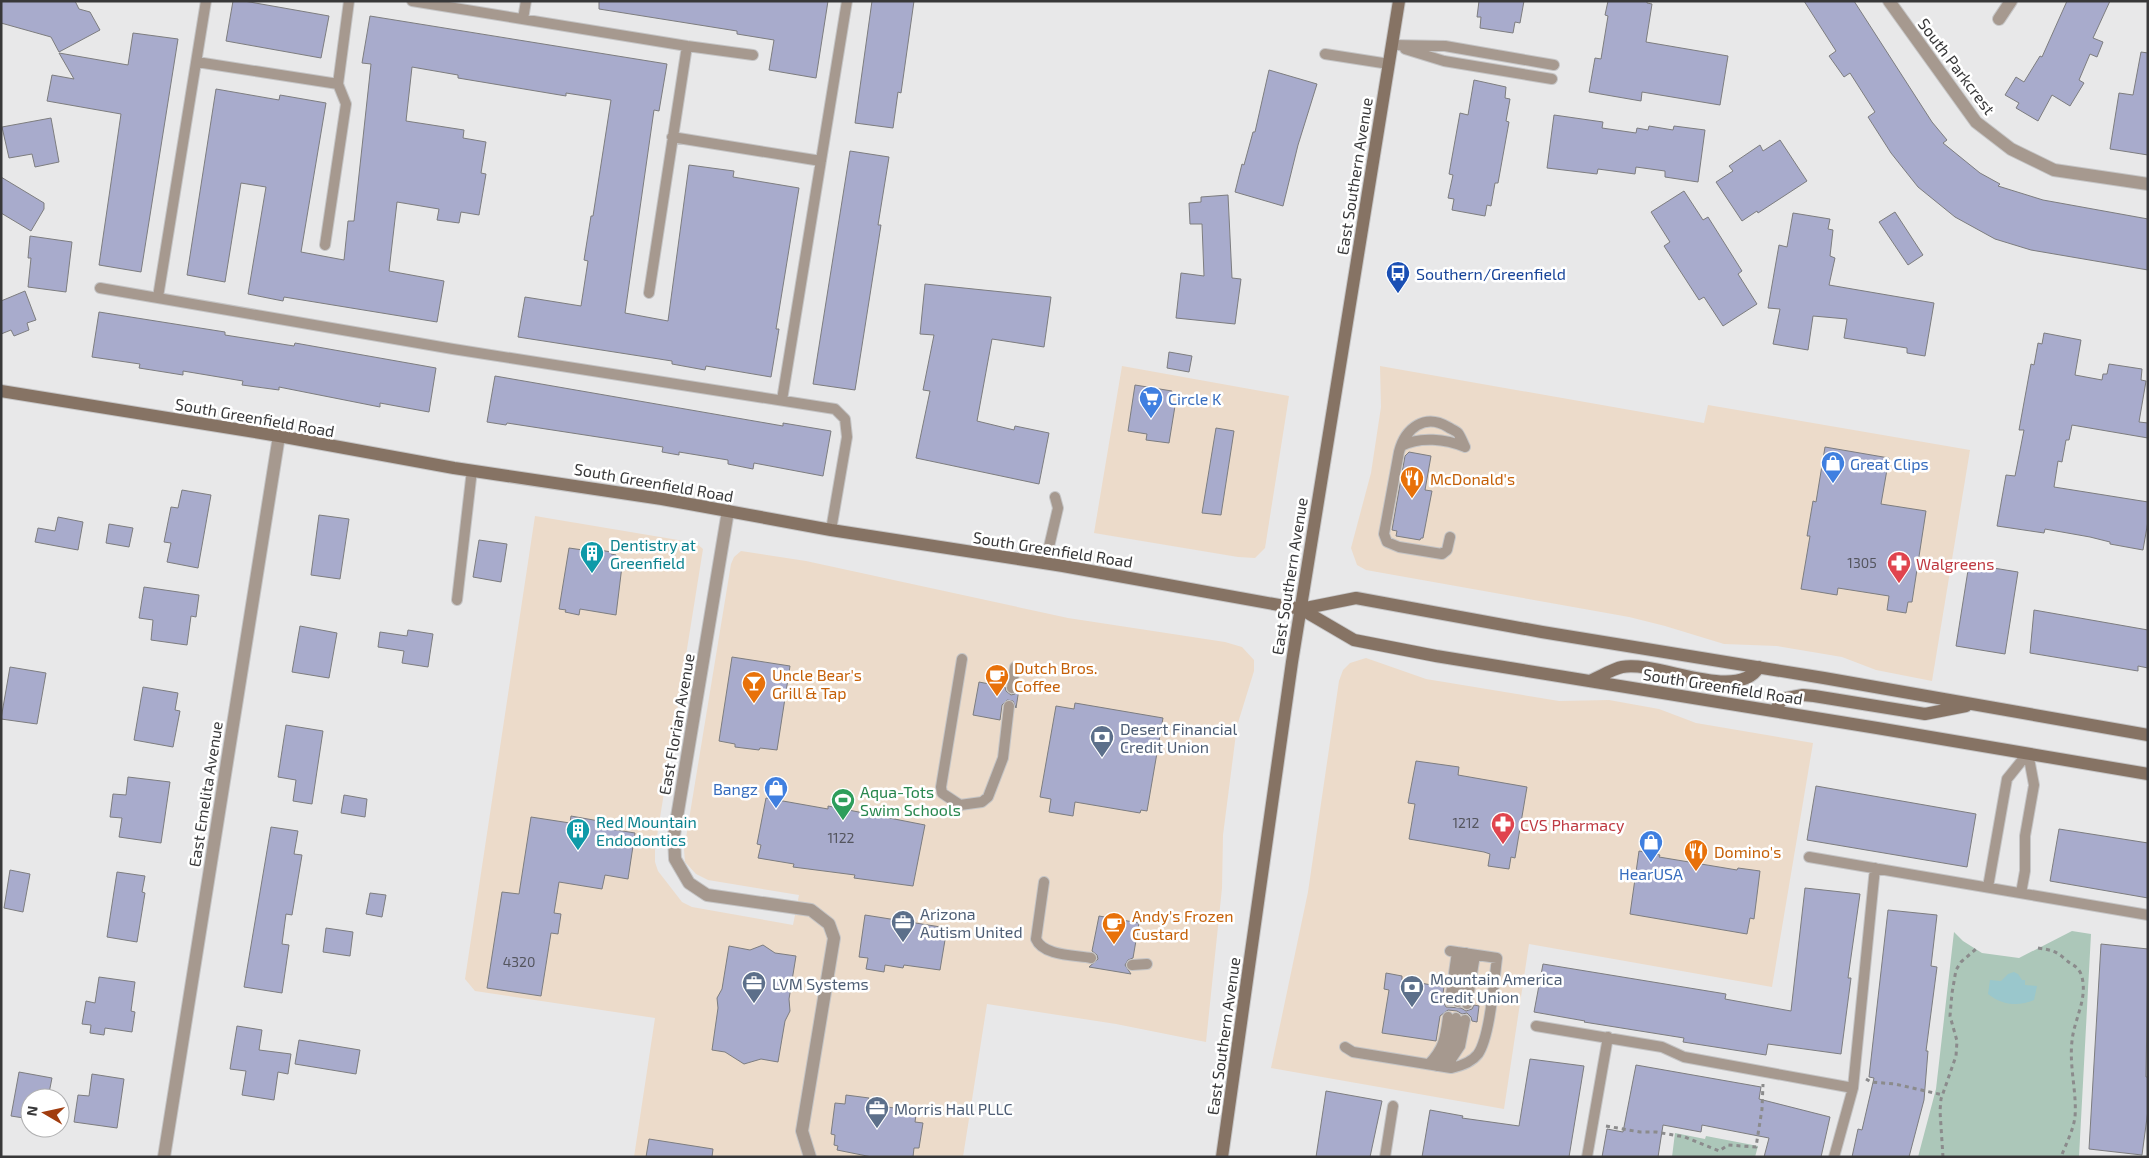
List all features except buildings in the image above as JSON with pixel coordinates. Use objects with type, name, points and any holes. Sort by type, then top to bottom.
[{"type":"main road","name":"East Southern Avenue","points":[[1222,1157],[1301,609],[1399,1]]},
{"type":"main road","name":"South Greenfield Road","points":[[1,391],[1045,564],[1301,609],[1354,640],[1436,656],[2148,774]]},
{"type":"main road","name":"South Greenfield Road","points":[[1301,609],[1356,598],[1542,632],[1759,667],[2148,735]]},
{"type":"main road","points":[[1590,681],[1622,667],[1714,680],[1738,681],[1754,674],[1759,667]]},
{"type":"main road","points":[[1774,711],[1782,699],[1803,695],[1925,714],[1976,704]]},
{"type":"street","name":"South Parkcrest","points":[[1889,1],[1976,122],[2011,148],[2054,170],[2148,184]]},
{"type":"street","points":[[1999,18],[2011,1]]},
{"type":"street","name":"East Emelita Avenue","points":[[164,1157],[279,436]]},
{"type":"street","name":"East Florian Avenue","points":[[728,511],[674,835],[675,859],[689,883],[707,895],[811,910],[829,924],[834,938],[802,1131],[810,1157]]},
{"type":"lane","points":[[158,297],[206,1]]},
{"type":"lane","points":[[325,245],[346,104],[338,84],[349,1]]},
{"type":"lane","points":[[412,1],[687,46],[753,54]]},
{"type":"lane","points":[[523,18],[526,1]]},
{"type":"lane","points":[[782,400],[848,1]]},
{"type":"lane","points":[[1392,45],[1445,46],[1554,64]]},
{"type":"lane","points":[[1392,45],[1444,61],[1552,79]]},
{"type":"lane","points":[[648,293],[687,46]]},
{"type":"lane","points":[[1325,54],[1389,64]]},
{"type":"lane","points":[[197,62],[338,84]]},
{"type":"lane","points":[[672,137],[821,161]]},
{"type":"lane","points":[[100,288],[453,349],[835,409],[845,420],[847,437],[840,488],[831,530]]},
{"type":"lane","points":[[1401,446],[1410,441],[1424,440],[1454,442],[1465,447],[1458,433],[1442,423],[1430,421],[1418,423],[1407,432],[1401,446],[1384,538],[1387,542],[1399,547],[1442,554],[1447,550],[1450,536]]},
{"type":"lane","points":[[456,600],[472,470]]},
{"type":"lane","points":[[1045,564],[1058,508],[1055,497]]},
{"type":"lane","points":[[962,659],[941,787],[942,793],[960,805],[982,802],[988,797],[1003,758],[1009,706]]},
{"type":"lane","points":[[1012,688],[1015,667]]},
{"type":"lane","points":[[1988,887],[2007,779],[2028,753]]},
{"type":"lane","points":[[2021,893],[2025,871],[2025,836],[2034,785],[2028,753]]},
{"type":"lane","points":[[1809,857],[2148,914]]},
{"type":"lane","points":[[1834,1157],[1853,1088],[1875,868]]},
{"type":"lane","points":[[1044,882],[1036,939],[1038,943],[1049,950],[1091,958]]},
{"type":"lane","points":[[1462,953],[1458,1002],[1462,953]]},
{"type":"lane","points":[[1345,1047],[1353,1052],[1437,1066],[1465,1065],[1477,1055],[1484,1041],[1497,958],[1462,953]]},
{"type":"lane","points":[[1132,965],[1147,964]]},
{"type":"lane","points":[[1456,1018],[1460,1046],[1437,1066],[1442,1047],[1456,1018]]},
{"type":"lane","points":[[1536,1026],[1662,1047],[1684,1057],[1853,1088]]},
{"type":"lane","points":[[1588,1157],[1608,1037]]},
{"type":"lane","points":[[1386,1157],[1394,1106]]},
{"type":"path","points":[[2038,948],[2057,952],[2065,960],[2074,964],[2080,972],[2084,983],[2084,995],[2075,1026],[2071,1051],[2074,1119],[2061,1157]]},
{"type":"path","points":[[1943,1157],[1940,1111],[1943,1095],[1956,1056],[1958,1040],[1950,1016],[1950,1006],[1956,970],[1961,962],[1976,949]]},
{"type":"path","points":[[1593,1123],[1686,1138],[1719,1151],[1728,1145],[1756,1147],[1762,1109],[1764,1072]]},
{"type":"path","points":[[1854,1073],[1871,1082],[1895,1084],[1943,1095]]},
{"type":"shaded area","points":[[1122,366],[1289,396],[1265,548],[1255,558],[1238,557],[1094,533]]},
{"type":"shaded area","points":[[1380,366],[1704,423],[1708,405],[1970,450],[1932,681],[1876,670],[1842,657],[1777,646],[1724,644],[1629,617],[1366,570],[1357,565],[1351,548],[1371,473],[1381,407]]},
{"type":"shaded area","points":[[535,516],[696,543],[703,549],[655,849],[655,862],[658,871],[682,902],[692,907],[793,925],[799,895],[708,880],[696,874],[685,862],[684,850],[731,564],[734,557],[741,551],[806,561],[1068,618],[1225,642],[1242,647],[1254,660],[1254,671],[1237,726],[1223,835],[1222,888],[1206,1042],[1116,1024],[987,1004],[963,1157],[634,1157],[655,1018],[475,991],[465,979]]},
{"type":"shaded area","points":[[1366,658],[1426,679],[1559,701],[1609,700],[1659,709],[1696,723],[1813,743],[1772,987],[1529,944],[1504,1109],[1271,1068],[1308,892],[1339,681],[1343,670],[1350,663]]},
{"type":"green space","points":[[2072,931],[2091,934],[2079,1157],[1918,1157],[1936,1089],[1954,932],[1963,941],[1982,953],[2019,958]]},
{"type":"green space","points":[[1675,1133],[1705,1139],[1706,1136],[1758,1146],[1755,1157],[1672,1157]]},
{"type":"water","points":[[2014,972],[2022,980],[2025,980],[2025,985],[2037,986],[2034,1000],[2022,1004],[2010,1004],[1999,1001],[1988,994],[1990,980],[2001,981],[2008,974]]},
{"type":"place","name":"Southern/Greenfield","points":[[1398,294]]},
{"type":"place","name":"Circle K","points":[[1151,419]]},
{"type":"place","name":"Great Clips","points":[[1833,484]]},
{"type":"place","name":"McDonald's","points":[[1412,499]]},
{"type":"place","name":"Dentistry at Greenfield","points":[[592,574]]},
{"type":"place","name":"Walgreens","points":[[1899,584]]},
{"type":"place","name":"Dutch Bros. Coffee","points":[[997,697]]},
{"type":"place","name":"Uncle Bear's Grill & Tap","points":[[754,704]]},
{"type":"place","name":"Desert Financial Credit Union","points":[[1102,758]]},
{"type":"place","name":"Bangz","points":[[776,809]]},
{"type":"place","name":"Aqua-Tots Swim Schools","points":[[843,821]]},
{"type":"place","name":"CVS Pharmacy","points":[[1503,845]]},
{"type":"place","name":"Red Mountain Endodontics","points":[[578,851]]},
{"type":"place","name":"HearUSA","points":[[1651,863]]},
{"type":"place","name":"Domino's","points":[[1696,872]]},
{"type":"place","name":"Arizona Autism United","points":[[903,943]]},
{"type":"place","name":"Andy's Frozen Custard","points":[[1114,945]]},
{"type":"place","name":"LVM Systems","points":[[754,1004]]},
{"type":"place","name":"Mountain America Credit Union","points":[[1412,1008]]},
{"type":"place","name":"Morris Hall PLLC","points":[[877,1129]]}]
